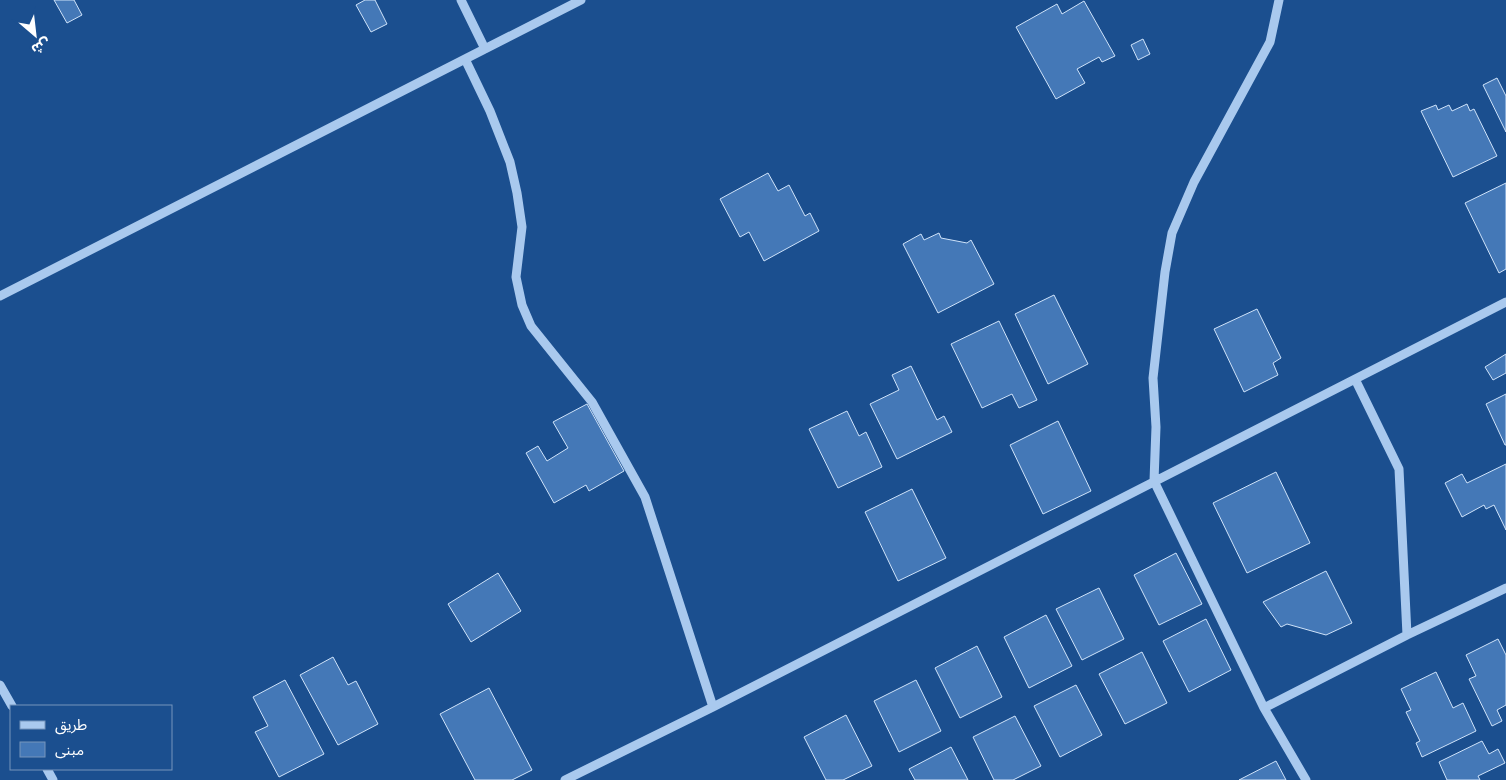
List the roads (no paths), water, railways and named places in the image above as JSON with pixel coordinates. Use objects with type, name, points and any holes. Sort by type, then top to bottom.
[{"type":"street","points":[[460,0],[485,49]]},
{"type":"street","points":[[0,296],[581,0]]},
{"type":"street","points":[[1279,0],[1270,42],[1194,182],[1172,233],[1164,282],[1153,378],[1156,428],[1154,481],[1264,708],[1306,780]]},
{"type":"street","points":[[465,59],[490,111],[510,162],[514,178],[522,227],[516,276],[522,305],[531,326],[592,402],[645,497],[713,707]]},
{"type":"street","points":[[566,780],[713,707],[1506,302]]},
{"type":"street","points":[[1355,379],[1399,469],[1407,635]]},
{"type":"street","points":[[1264,708],[1407,635],[1506,588]]},
{"type":"street","points":[[0,685],[11,705]]}]
